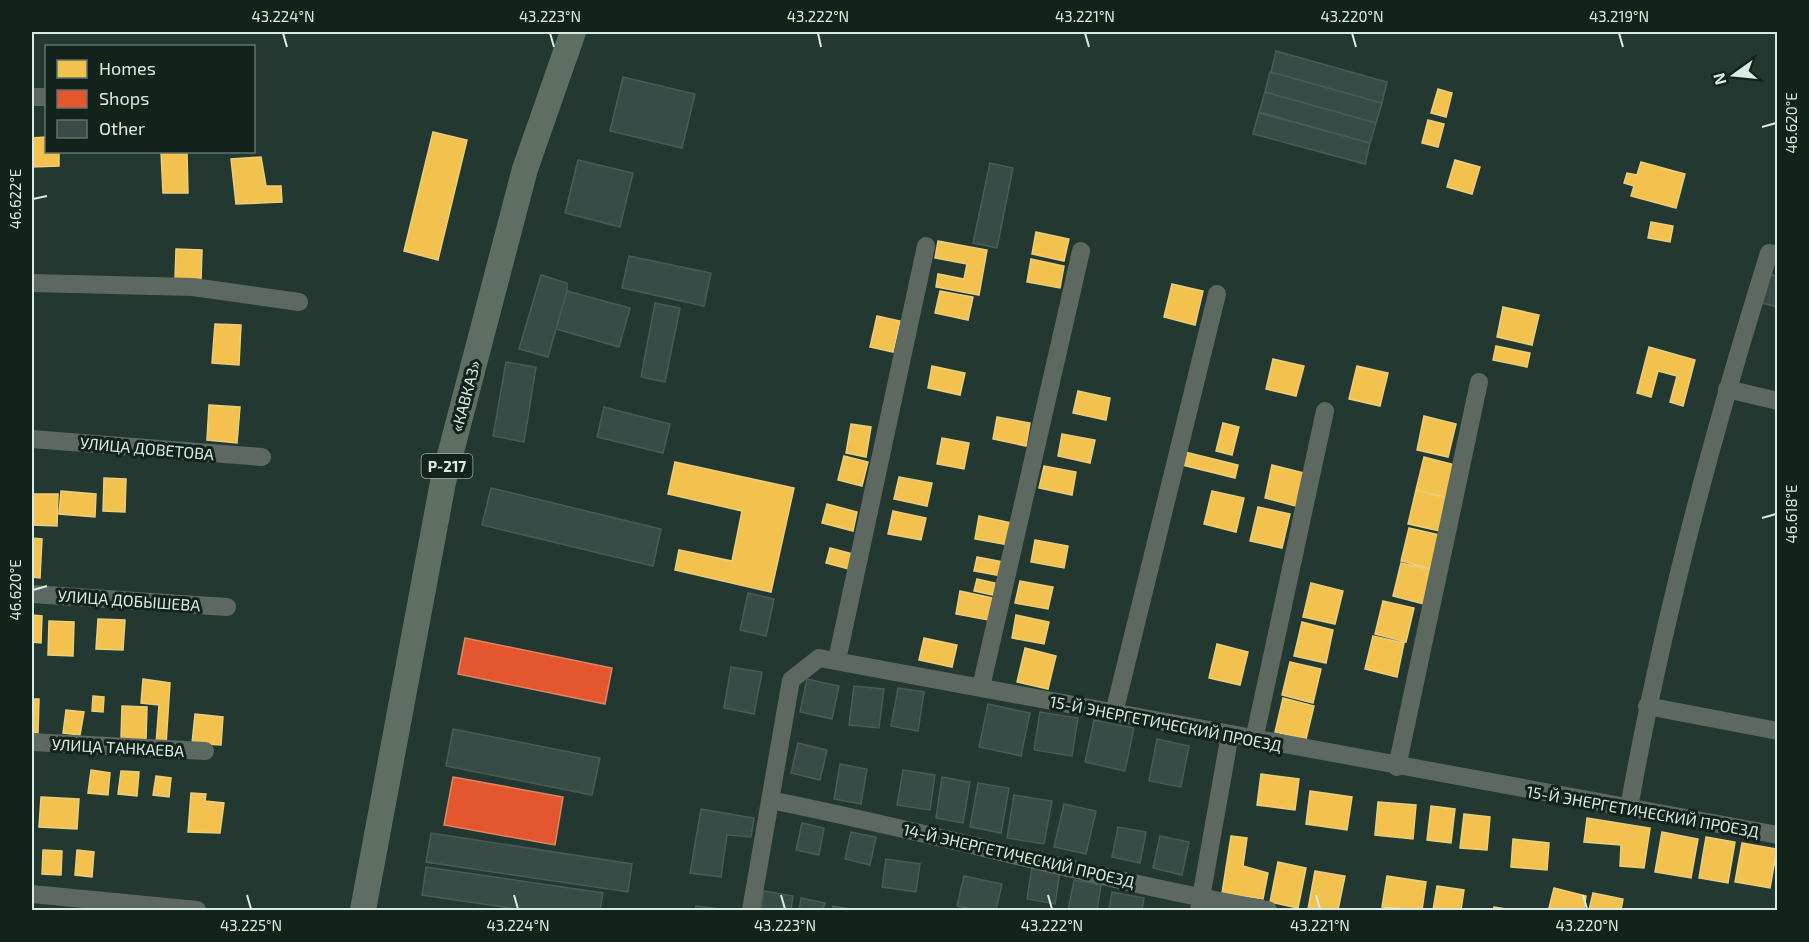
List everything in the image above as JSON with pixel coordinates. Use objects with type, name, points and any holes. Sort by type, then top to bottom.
[{"type":"highway","name":"«КАВКАЗ»","points":[[363,910],[443,482],[525,170],[573,32]]},
{"type":"street","points":[[837,660],[926,246]]},
{"type":"street","points":[[981,687],[1081,250]]},
{"type":"street","points":[[1629,808],[1647,706],[1727,389],[1769,253],[1778,255]]},
{"type":"street","points":[[32,283],[193,288],[299,302]]},
{"type":"street","points":[[1114,713],[1217,294]]},
{"type":"street","points":[[1397,767],[1479,382]]},
{"type":"street","points":[[1727,389],[1778,401]]},
{"type":"street","points":[[1254,740],[1325,411]]},
{"type":"street","name":"УЛИЦА ДОВЕТОВА","points":[[32,439],[262,457]]},
{"type":"street","name":"УЛИЦА ДОБЫШЕВА","points":[[32,594],[227,607]]},
{"type":"street","name":"15-Й ЭНЕРГЕТИЧЕСКИЙ ПРОЕЗД","points":[[751,910],[791,680],[819,658],[1397,767],[1778,835]]},
{"type":"street","points":[[1647,706],[1778,731]]},
{"type":"street","points":[[1200,905],[1230,734]]},
{"type":"street","name":"УЛИЦА ТАНКАЕВА","points":[[32,742],[205,752]]},
{"type":"street","name":"14-Й ЭНЕРГЕТИЧЕСКИЙ ПРОЕЗД","points":[[770,800],[870,819],[1200,905],[1268,910]]},
{"type":"street","points":[[32,894],[197,910]]},
{"type":"building: Homes","points":[[1438,89],[1452,93],[1446,117],[1431,113]]},
{"type":"building: Homes","points":[[1428,120],[1444,124],[1438,147],[1422,143]]},
{"type":"building: Homes","points":[[433,132],[467,140],[438,260],[404,251]]},
{"type":"building: Homes","points":[[45,137],[45,153],[59,153],[59,166],[32,167],[32,138]]},
{"type":"building: Homes","points":[[161,153],[187,153],[188,193],[163,193]]},
{"type":"building: Homes","points":[[261,157],[266,186],[281,186],[282,202],[236,204],[231,159]]},
{"type":"building: Homes","points":[[1455,160],[1480,167],[1472,194],[1447,187]]},
{"type":"building: Homes","points":[[1641,162],[1685,174],[1676,208],[1631,196],[1634,186],[1624,183],[1627,173],[1637,175]]},
{"type":"building: Homes","points":[[1651,222],[1673,226],[1670,242],[1648,238]]},
{"type":"building: Homes","points":[[1036,232],[1069,239],[1064,261],[1032,254]]},
{"type":"building: Homes","points":[[938,241],[987,250],[979,295],[936,287],[938,274],[964,279],[967,264],[935,258]]},
{"type":"building: Homes","points":[[176,249],[202,250],[201,281],[175,280]]},
{"type":"building: Homes","points":[[1031,259],[1064,266],[1060,288],[1027,282]]},
{"type":"building: Homes","points":[[1172,284],[1203,291],[1195,325],[1164,317]]},
{"type":"building: Homes","points":[[940,291],[973,297],[968,320],[935,313]]},
{"type":"building: Homes","points":[[1503,307],[1539,315],[1532,345],[1497,337]]},
{"type":"building: Homes","points":[[877,316],[900,321],[893,352],[870,347]]},
{"type":"building: Homes","points":[[215,324],[241,325],[239,365],[212,363]]},
{"type":"building: Homes","points":[[1496,346],[1530,353],[1527,367],[1493,360]]},
{"type":"building: Homes","points":[[1649,347],[1695,360],[1683,406],[1670,402],[1677,376],[1658,371],[1651,397],[1637,393]]},
{"type":"building: Homes","points":[[1273,359],[1304,366],[1296,396],[1266,389]]},
{"type":"building: Homes","points":[[932,366],[965,373],[960,395],[928,388]]},
{"type":"building: Homes","points":[[1357,366],[1388,373],[1380,406],[1349,399]]},
{"type":"building: Homes","points":[[1078,391],[1110,398],[1106,420],[1073,413]]},
{"type":"building: Homes","points":[[209,405],[240,407],[237,443],[207,440]]},
{"type":"building: Homes","points":[[1424,416],[1456,424],[1448,457],[1417,450]]},
{"type":"building: Homes","points":[[997,417],[1030,423],[1026,446],[993,439]]},
{"type":"building: Homes","points":[[1223,423],[1239,427],[1232,455],[1216,451]]},
{"type":"building: Homes","points":[[851,424],[871,427],[866,457],[846,453]]},
{"type":"building: Homes","points":[[1062,434],[1095,440],[1090,463],[1058,456]]},
{"type":"building: Homes","points":[[942,438],[969,443],[964,469],[937,464]]},
{"type":"building: Homes","points":[[1185,452],[1238,465],[1235,478],[1182,465]]},
{"type":"building: Homes","points":[[844,456],[868,462],[862,486],[838,480]]},
{"type":"building: Homes","points":[[1424,457],[1455,465],[1447,498],[1416,490]]},
{"type":"building: Homes","points":[[675,462],[794,488],[771,592],[675,570],[679,550],[732,561],[742,511],[668,494]]},
{"type":"building: Homes","points":[[1272,465],[1304,473],[1296,506],[1265,498]]},
{"type":"building: Homes","points":[[1044,466],[1076,472],[1072,495],[1039,488]]},
{"type":"building: Homes","points":[[899,477],[932,483],[927,506],[894,499]]},
{"type":"building: Homes","points":[[104,478],[126,479],[125,512],[103,511]]},
{"type":"building: Homes","points":[[1416,490],[1448,498],[1440,531],[1408,524]]},
{"type":"building: Homes","points":[[61,491],[96,494],[95,517],[59,514]]},
{"type":"building: Homes","points":[[1212,491],[1244,498],[1236,532],[1204,524]]},
{"type":"building: Homes","points":[[32,494],[58,494],[57,526],[32,525]]},
{"type":"building: Homes","points":[[827,504],[857,512],[853,531],[822,523]]},
{"type":"building: Homes","points":[[1258,507],[1290,514],[1282,548],[1250,541]]},
{"type":"building: Homes","points":[[893,511],[926,518],[921,540],[888,534]]},
{"type":"building: Homes","points":[[979,516],[1012,523],[1008,545],[975,539]]},
{"type":"building: Homes","points":[[1409,528],[1440,535],[1432,569],[1401,561]]},
{"type":"building: Homes","points":[[32,538],[42,539],[40,578],[32,577]]},
{"type":"building: Homes","points":[[1035,540],[1068,546],[1064,568],[1031,562]]},
{"type":"building: Homes","points":[[830,548],[853,554],[849,569],[826,563]]},
{"type":"building: Homes","points":[[977,557],[1004,562],[1001,576],[974,571]]},
{"type":"building: Homes","points":[[1401,563],[1432,570],[1424,604],[1393,596]]},
{"type":"building: Homes","points":[[977,579],[995,583],[993,595],[974,591]]},
{"type":"building: Homes","points":[[1020,581],[1053,587],[1048,609],[1015,603]]},
{"type":"building: Homes","points":[[1311,583],[1343,591],[1335,624],[1303,617]]},
{"type":"building: Homes","points":[[960,591],[993,598],[988,620],[956,614]]},
{"type":"building: Homes","points":[[1383,601],[1414,608],[1406,642],[1375,634]]},
{"type":"building: Homes","points":[[32,615],[42,616],[41,643],[32,642]]},
{"type":"building: Homes","points":[[1016,615],[1049,622],[1044,644],[1012,638]]},
{"type":"building: Homes","points":[[98,619],[125,620],[123,650],[96,649]]},
{"type":"building: Homes","points":[[49,621],[74,622],[73,656],[48,655]]},
{"type":"building: Homes","points":[[1302,622],[1333,630],[1326,663],[1294,656]]},
{"type":"building: Homes","points":[[1373,636],[1404,643],[1397,677],[1365,669]]},
{"type":"building: Homes","points":[[924,638],[957,645],[952,667],[919,660]]},
{"type":"building: Homes","points":[[1217,644],[1248,652],[1240,685],[1209,678]]},
{"type":"building: Homes","points":[[1025,648],[1056,656],[1048,689],[1017,682]]},
{"type":"building: Homes","points":[[1290,662],[1321,669],[1313,703],[1282,695]]},
{"type":"building: Homes","points":[[143,679],[170,683],[166,745],[156,744],[159,705],[141,703]]},
{"type":"building: Homes","points":[[93,696],[104,697],[103,712],[92,711]]},
{"type":"building: Homes","points":[[1283,698],[1314,706],[1306,739],[1275,732]]},
{"type":"building: Homes","points":[[32,699],[39,699],[38,733],[32,732]]},
{"type":"building: Homes","points":[[122,706],[147,707],[146,739],[121,738]]},
{"type":"building: Homes","points":[[66,710],[84,712],[80,735],[63,733]]},
{"type":"building: Homes","points":[[195,714],[223,717],[221,745],[192,743]]},
{"type":"building: Homes","points":[[91,770],[110,773],[108,795],[88,793]]},
{"type":"building: Homes","points":[[121,771],[139,772],[137,796],[118,794]]},
{"type":"building: Homes","points":[[1261,774],[1299,779],[1295,810],[1257,805]]},
{"type":"building: Homes","points":[[156,776],[171,778],[169,797],[153,795]]},
{"type":"building: Homes","points":[[1310,791],[1352,797],[1347,830],[1306,824]]},
{"type":"building: Homes","points":[[191,793],[206,794],[205,801],[224,803],[220,833],[188,832]]},
{"type":"building: Homes","points":[[41,797],[79,799],[77,829],[39,827]]},
{"type":"building: Homes","points":[[1378,802],[1416,805],[1413,839],[1375,835]]},
{"type":"building: Homes","points":[[1431,806],[1455,809],[1451,843],[1427,840]]},
{"type":"building: Homes","points":[[1464,814],[1490,817],[1487,850],[1460,848]]},
{"type":"building: Homes","points":[[1587,818],[1650,828],[1644,868],[1620,866],[1621,845],[1584,842]]},
{"type":"building: Homes","points":[[1662,832],[1698,839],[1691,878],[1655,872]]},
{"type":"building: Homes","points":[[1231,836],[1247,838],[1243,866],[1268,873],[1263,899],[1222,893]]},
{"type":"building: Homes","points":[[1706,837],[1735,842],[1728,883],[1699,878]]},
{"type":"building: Homes","points":[[1513,839],[1549,843],[1547,870],[1511,867]]},
{"type":"building: Homes","points":[[1742,843],[1777,849],[1770,888],[1735,882]]},
{"type":"building: Homes","points":[[43,850],[62,851],[61,875],[42,874]]},
{"type":"building: Homes","points":[[77,850],[94,852],[92,877],[75,875]]},
{"type":"building: Homes","points":[[1278,862],[1306,868],[1298,908],[1270,902]]},
{"type":"building: Homes","points":[[1315,871],[1345,876],[1338,910],[1308,909]]},
{"type":"building: Homes","points":[[1387,876],[1426,882],[1422,910],[1382,907]]},
{"type":"building: Homes","points":[[1437,886],[1464,890],[1461,910],[1433,910]]},
{"type":"building: Homes","points":[[1554,888],[1586,896],[1584,910],[1549,908]]},
{"type":"building: Homes","points":[[1593,893],[1623,899],[1621,910],[1589,910]]},
{"type":"building: Homes","points":[[1494,907],[1512,910],[1493,910]]},
{"type":"building: Shops","points":[[465,638],[612,668],[605,704],[458,674]]},
{"type":"building: Shops","points":[[453,777],[563,797],[555,845],[444,825]]},
{"type":"building: Other","points":[[1276,51],[1387,82],[1382,103],[1271,72]]},
{"type":"building: Other","points":[[1270,72],[1382,103],[1376,123],[1265,92]]},
{"type":"building: Other","points":[[623,77],[695,94],[682,148],[610,131]]},
{"type":"building: Other","points":[[1265,92],[1376,123],[1370,143],[1259,113]]},
{"type":"building: Other","points":[[1259,112],[1370,143],[1365,164],[1253,134]]},
{"type":"building: Other","points":[[578,160],[633,173],[620,227],[565,213]]},
{"type":"building: Other","points":[[990,163],[1013,168],[997,248],[973,243]]},
{"type":"building: Other","points":[[629,256],[711,273],[704,306],[622,288]]},
{"type":"building: Other","points":[[1770,274],[1778,277],[1778,307],[1762,303]]},
{"type":"building: Other","points":[[541,275],[567,283],[567,291],[548,357],[519,349]]},
{"type":"building: Other","points":[[567,291],[630,308],[619,347],[556,329]]},
{"type":"building: Other","points":[[655,303],[680,308],[665,382],[641,377]]},
{"type":"building: Other","points":[[506,362],[536,367],[524,442],[493,436]]},
{"type":"building: Other","points":[[604,407],[670,424],[663,453],[597,437]]},
{"type":"building: Other","points":[[491,488],[661,529],[653,566],[482,525]]},
{"type":"building: Other","points":[[748,593],[774,599],[766,636],[740,630]]},
{"type":"building: Other","points":[[731,667],[762,672],[754,714],[724,708]]},
{"type":"building: Other","points":[[807,679],[839,686],[832,719],[800,712]]},
{"type":"building: Other","points":[[854,686],[884,689],[879,728],[849,725]]},
{"type":"building: Other","points":[[898,688],[924,692],[918,731],[891,726]]},
{"type":"building: Other","points":[[988,704],[1030,713],[1021,756],[979,747]]},
{"type":"building: Other","points":[[1040,712],[1078,718],[1072,756],[1034,750]]},
{"type":"building: Other","points":[[1094,720],[1134,728],[1125,771],[1085,762]]},
{"type":"building: Other","points":[[453,729],[600,758],[592,795],[446,766]]},
{"type":"building: Other","points":[[1157,739],[1189,746],[1181,787],[1149,781]]},
{"type":"building: Other","points":[[798,743],[827,750],[820,780],[791,773]]},
{"type":"building: Other","points":[[840,764],[867,769],[861,804],[834,799]]},
{"type":"building: Other","points":[[903,770],[935,775],[930,810],[897,805]]},
{"type":"building: Other","points":[[942,777],[970,782],[963,823],[936,818]]},
{"type":"building: Other","points":[[978,783],[1009,788],[1001,833],[970,827]]},
{"type":"building: Other","points":[[1014,795],[1052,801],[1044,844],[1007,838]]},
{"type":"building: Other","points":[[1064,804],[1096,811],[1086,854],[1054,847]]},
{"type":"building: Other","points":[[701,809],[754,818],[751,837],[727,835],[721,877],[690,873]]},
{"type":"building: Other","points":[[802,823],[824,828],[819,855],[796,850]]},
{"type":"building: Other","points":[[1118,827],[1146,832],[1140,863],[1112,857]]},
{"type":"building: Other","points":[[851,832],[876,837],[870,865],[845,859]]},
{"type":"building: Other","points":[[431,833],[632,864],[628,892],[426,862]]},
{"type":"building: Other","points":[[1160,836],[1189,842],[1182,875],[1153,868]]},
{"type":"building: Other","points":[[886,859],[920,864],[916,892],[882,887]]},
{"type":"building: Other","points":[[426,867],[603,893],[600,910],[524,910],[422,895]]},
{"type":"building: Other","points":[[1032,867],[1060,872],[1055,904],[1027,899]]},
{"type":"building: Other","points":[[964,876],[1002,884],[996,910],[977,910],[957,906]]},
{"type":"building: Other","points":[[1074,880],[1101,885],[1097,910],[1068,910]]},
{"type":"building: Other","points":[[764,891],[793,896],[791,910],[761,910]]},
{"type":"building: Other","points":[[1112,892],[1144,898],[1142,910],[1109,910]]},
{"type":"building: Other","points":[[801,898],[825,903],[823,910],[799,910]]},
{"type":"building: Other","points":[[696,906],[728,910],[695,910]]},
{"type":"building: Other","points":[[833,906],[856,910],[832,910]]}]
